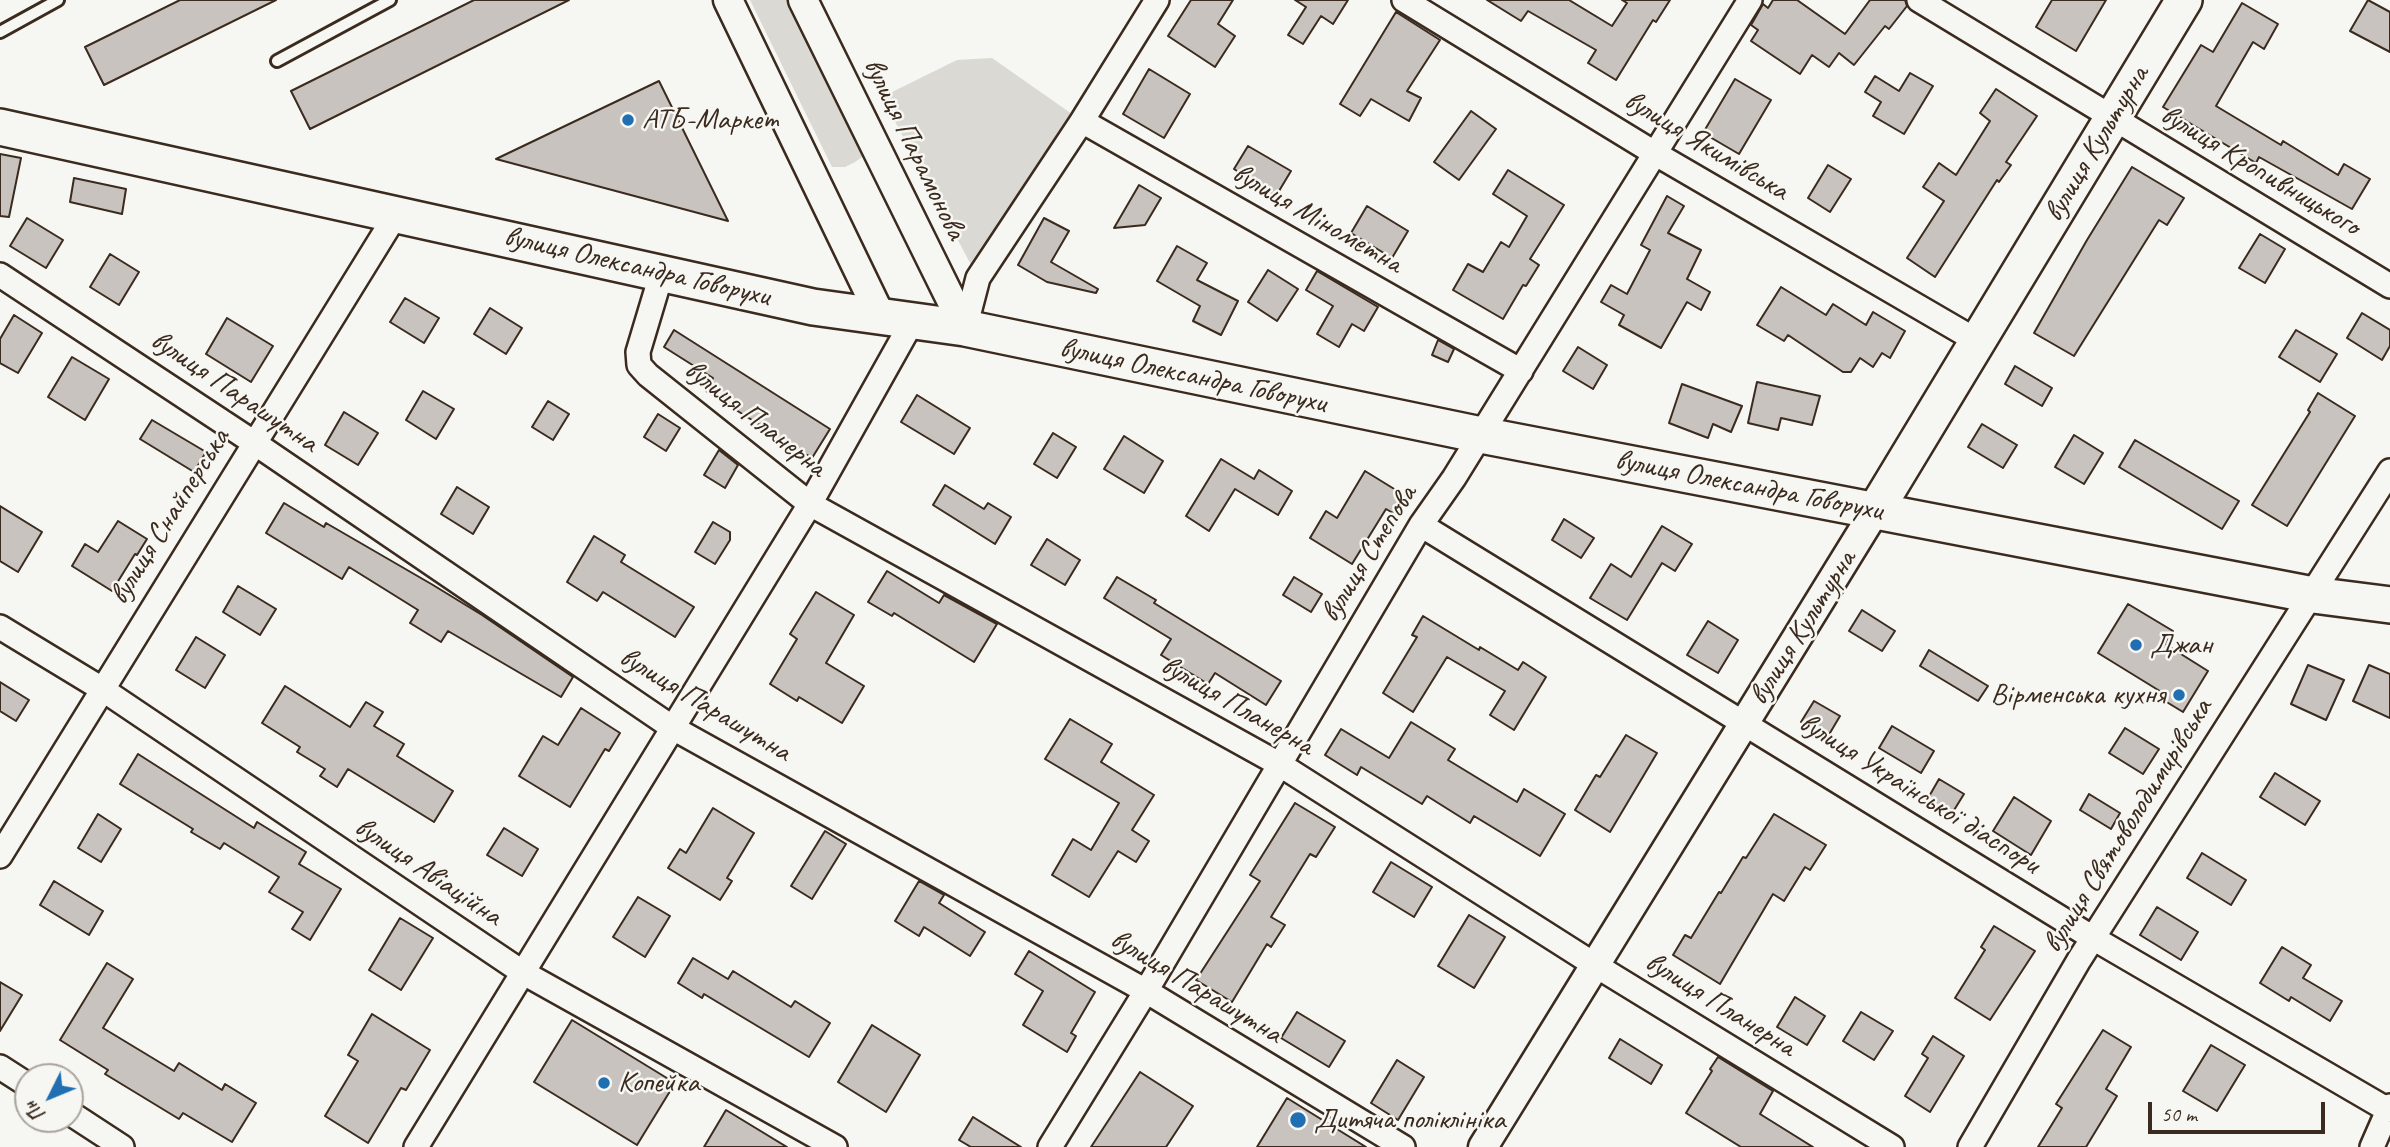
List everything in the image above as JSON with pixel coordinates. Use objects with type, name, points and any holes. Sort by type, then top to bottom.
[{"type":"main road","name":"вулиця Культурна","points":[[1875,511],[2184,0]]},
{"type":"main road","name":"вулиця Олександра Говорухи","points":[[0,127],[813,307],[965,328],[1481,435],[2313,595],[2390,605]]},
{"type":"street","points":[[416,1147],[810,504],[897,320],[728,0]]},
{"type":"street","name":"вулиця Парамонова","points":[[803,0],[965,328]]},
{"type":"street","points":[[965,328],[978,278],[1082,121],[1157,0]]},
{"type":"street","name":"вулиця Якимівська","points":[[1404,0],[1656,154],[1979,342]]},
{"type":"street","name":"вулиця Степова","points":[[1050,1147],[1146,991],[1421,525],[1481,435],[1750,0]]},
{"type":"street","name":"вулиця Кропивницького","points":[[1919,0],[2390,286]]},
{"type":"street","name":"вулиця Мінометна","points":[[1082,121],[1521,371]]},
{"type":"street","name":"вулиця Снайперська","points":[[0,856],[253,442],[397,213]]},
{"type":"street","name":"вулиця Планерна","points":[[662,272],[638,352],[639,365],[659,384],[810,504],[1279,764],[1595,965],[1892,1147]]},
{"type":"street","name":"вулиця Парашутна","points":[[0,275],[253,442],[673,728],[1146,991],[1403,1147]]},
{"type":"street","name":"вулиця Святоволодимирівська","points":[[1970,1147],[2093,938],[2390,471]]},
{"type":"street","name":"вулиця Культурна","points":[[1483,1147],[1875,511]]},
{"type":"street","name":"вулиця Української діаспори","points":[[1421,525],[2093,938],[2389,1108]]},
{"type":"street","name":"вулиця Авіаційна","points":[[0,627],[102,689],[522,972],[835,1147]]},
{"type":"street","points":[[2372,1147],[2389,1108]]},
{"type":"street","points":[[84,1122],[122,1147]]},
{"type":"lane","points":[[0,32],[58,0]]},
{"type":"lane","points":[[277,61],[390,0]]},
{"type":"shaded area","points":[[750,0],[789,0],[865,155],[855,162],[845,167],[832,167]]},
{"type":"shaded area","points":[[992,58],[1082,121],[978,278],[882,97],[957,60]]},
{"type":"building","points":[[180,0],[276,0],[104,85],[85,47]]},
{"type":"building","points":[[474,0],[569,0],[310,129],[291,91]]},
{"type":"building","points":[[1191,0],[1233,0],[1218,24],[1235,36],[1215,67],[1168,36]]},
{"type":"building","points":[[1295,0],[1348,0],[1333,24],[1321,16],[1303,44],[1288,35],[1306,7]]},
{"type":"building","points":[[1487,0],[1569,0],[1612,26],[1627,3],[1622,0],[1670,0],[1656,22],[1653,20],[1616,80],[1588,63],[1596,50],[1528,11],[1521,21]]},
{"type":"building","points":[[1773,0],[1797,0],[1845,34],[1870,0],[1905,0],[1907,6],[1889,29],[1885,26],[1854,65],[1839,53],[1829,67],[1812,55],[1800,74],[1751,41],[1758,30],[1751,25],[1763,4],[1768,8]]},
{"type":"building","points":[[2052,0],[2106,0],[2076,51],[2036,27]]},
{"type":"building","points":[[2368,0],[2390,12],[2390,52],[2350,31]]},
{"type":"building","points":[[2242,3],[2278,24],[2264,49],[2253,42],[2216,106],[2281,145],[2283,141],[2338,175],[2344,164],[2370,179],[2352,209],[2259,157],[2256,163],[2163,107],[2201,45],[2213,52]]},
{"type":"building","points":[[1396,12],[1440,40],[1407,91],[1421,98],[1409,121],[1371,99],[1360,116],[1340,104]]},
{"type":"building","points":[[1149,69],[1190,94],[1164,138],[1123,114]]},
{"type":"building","points":[[1910,73],[1933,86],[1904,134],[1873,116],[1881,102],[1865,92],[1875,76],[1899,91]]},
{"type":"building","points":[[1735,79],[1771,100],[1739,154],[1703,133]]},
{"type":"building","name":"АТБ-Маркет","points":[[659,81],[728,221],[496,159]]},
{"type":"building","points":[[1996,89],[2037,116],[2006,162],[2011,165],[1999,182],[1997,180],[1935,277],[1907,258],[1944,201],[1923,187],[1939,163],[1956,175],[1990,121],[1980,113]]},
{"type":"building","points":[[1471,111],[1496,129],[1459,180],[1434,162]]},
{"type":"building","points":[[1248,146],[1291,171],[1276,196],[1234,169]]},
{"type":"building","points":[[0,154],[21,158],[9,217],[0,216]]},
{"type":"building","points":[[1828,165],[1851,179],[1830,212],[1808,198]]},
{"type":"building","points":[[2132,167],[2184,198],[2167,225],[2159,220],[2074,356],[2034,333]]},
{"type":"building","points":[[1508,170],[1564,205],[1530,259],[1539,265],[1526,286],[1523,285],[1503,319],[1453,290],[1468,264],[1483,272],[1501,242],[1509,247],[1527,216],[1493,194]]},
{"type":"building","points":[[74,178],[126,189],[122,214],[70,202]]},
{"type":"building","points":[[1139,185],[1161,198],[1145,225],[1114,228]]},
{"type":"building","points":[[1667,196],[1684,206],[1668,233],[1701,250],[1687,279],[1710,292],[1701,310],[1687,302],[1661,348],[1619,325],[1624,315],[1601,302],[1611,285],[1627,294],[1650,250],[1641,245]]},
{"type":"building","points":[[1367,206],[1408,231],[1392,258],[1351,233]]},
{"type":"building","points":[[27,218],[63,240],[46,268],[10,246]]},
{"type":"building","points":[[1044,218],[1069,231],[1051,262],[1098,289],[1096,293],[1047,282],[1018,265]]},
{"type":"building","points":[[2260,234],[2285,249],[2265,283],[2239,268]]},
{"type":"building","points":[[1177,246],[1207,263],[1197,280],[1238,301],[1221,335],[1193,321],[1200,306],[1157,281]]},
{"type":"building","points":[[110,254],[139,272],[119,305],[90,287]]},
{"type":"building","points":[[1268,270],[1298,289],[1277,321],[1248,302]]},
{"type":"building","points":[[1317,271],[1378,307],[1364,331],[1352,324],[1339,347],[1317,334],[1333,306],[1306,290]]},
{"type":"building","points":[[1781,287],[1826,315],[1833,304],[1866,325],[1873,312],[1905,331],[1890,358],[1882,353],[1873,367],[1860,358],[1851,372],[1843,372],[1788,335],[1784,341],[1757,325]]},
{"type":"building","points":[[405,298],[439,318],[424,343],[390,322]]},
{"type":"building","points":[[490,308],[522,328],[506,354],[474,334]]},
{"type":"building","points":[[2362,313],[2390,330],[2390,346],[2382,360],[2347,338]]},
{"type":"building","points":[[14,315],[42,333],[18,373],[0,363],[0,339]]},
{"type":"building","points":[[227,318],[273,346],[251,382],[206,354]]},
{"type":"building","points":[[674,330],[830,429],[812,458],[706,391],[713,378],[664,347]]},
{"type":"building","points":[[2296,330],[2337,354],[2320,382],[2279,357]]},
{"type":"building","points":[[1438,340],[1454,349],[1448,362],[1432,355]]},
{"type":"building","points":[[1578,347],[1607,365],[1593,389],[1563,371]]},
{"type":"building","points":[[72,357],[109,379],[85,420],[48,397]]},
{"type":"building","points":[[2015,366],[2052,388],[2042,406],[2005,384]]},
{"type":"building","points":[[1757,382],[1820,396],[1812,425],[1781,418],[1778,430],[1748,423]]},
{"type":"building","points":[[1682,384],[1742,406],[1731,432],[1713,424],[1708,438],[1669,423]]},
{"type":"building","points":[[423,391],[454,409],[436,439],[406,420]]},
{"type":"building","points":[[2318,393],[2355,416],[2287,526],[2252,505],[2310,412],[2308,410]]},
{"type":"building","points":[[917,395],[970,428],[954,454],[901,422]]},
{"type":"building","points":[[548,401],[569,414],[553,440],[532,427]]},
{"type":"building","points":[[344,412],[378,433],[358,465],[325,445]]},
{"type":"building","points":[[658,414],[680,428],[666,451],[644,437]]},
{"type":"building","points":[[152,420],[206,452],[194,472],[140,439]]},
{"type":"building","points":[[1982,424],[2017,445],[2003,468],[1968,447]]},
{"type":"building","points":[[1053,433],[1076,447],[1057,478],[1034,464]]},
{"type":"building","points":[[2074,435],[2103,453],[2084,484],[2055,467]]},
{"type":"building","points":[[1124,436],[1163,461],[1144,493],[1104,469]]},
{"type":"building","points":[[2135,440],[2239,501],[2222,529],[2119,467]]},
{"type":"building","points":[[719,450],[738,465],[725,488],[704,475]]},
{"type":"building","points":[[1221,459],[1254,479],[1259,470],[1292,491],[1278,515],[1235,489],[1209,531],[1186,516]]},
{"type":"building","points":[[1365,471],[1404,495],[1393,513],[1386,509],[1352,564],[1310,538],[1326,511],[1337,518]]},
{"type":"building","points":[[945,485],[984,509],[988,503],[1011,517],[995,544],[933,505]]},
{"type":"building","points":[[457,487],[489,507],[473,534],[441,514]]},
{"type":"building","points":[[284,503],[324,527],[326,523],[433,585],[573,677],[561,697],[448,631],[441,642],[410,623],[418,610],[349,567],[342,579],[266,533]]},
{"type":"building","points":[[0,506],[42,532],[18,572],[0,561]]},
{"type":"building","points":[[1564,519],[1594,538],[1581,558],[1552,540]]},
{"type":"building","points":[[118,521],[147,539],[112,591],[72,566],[85,544],[98,552]]},
{"type":"building","points":[[713,522],[730,532],[730,540],[715,564],[695,552]]},
{"type":"building","points":[[1662,526],[1692,544],[1675,571],[1662,563],[1627,620],[1590,598],[1611,564],[1631,577]]},
{"type":"building","points":[[594,536],[625,555],[621,562],[694,607],[675,637],[603,592],[597,601],[567,582]]},
{"type":"building","points":[[1047,539],[1080,560],[1065,585],[1031,565]]},
{"type":"building","points":[[887,571],[939,603],[944,595],[997,624],[974,662],[894,613],[892,616],[868,602]]},
{"type":"building","points":[[1117,577],[1156,600],[1154,603],[1281,681],[1266,705],[1215,673],[1208,684],[1161,655],[1171,639],[1104,598]]},
{"type":"building","points":[[1294,577],[1322,594],[1311,612],[1283,595]]},
{"type":"building","points":[[238,586],[276,609],[260,635],[223,612]]},
{"type":"building","points":[[816,592],[854,615],[826,663],[864,686],[842,723],[799,697],[797,701],[770,684],[797,639],[790,634]]},
{"type":"building","points":[[2128,604],[2173,631],[2165,644],[2208,671],[2183,712],[2160,698],[2163,693],[2098,653]]},
{"type":"building","points":[[1862,610],[1895,631],[1882,651],[1849,631]]},
{"type":"building","points":[[1423,616],[1518,670],[1523,662],[1546,677],[1514,730],[1490,715],[1505,691],[1447,657],[1413,712],[1383,693],[1417,637],[1412,635]]},
{"type":"building","points":[[1708,621],[1738,640],[1718,673],[1687,655]]},
{"type":"building","points":[[196,637],[225,655],[205,688],[176,670]]},
{"type":"building","points":[[1929,650],[1988,686],[1978,701],[1920,666]]},
{"type":"building","points":[[2308,665],[2344,680],[2326,720],[2291,704]]},
{"type":"building","points":[[2369,665],[2390,674],[2390,718],[2353,701]]},
{"type":"building","points":[[0,682],[29,700],[16,721],[0,711]]},
{"type":"building","points":[[285,686],[350,727],[366,702],[383,712],[374,726],[404,744],[397,756],[453,791],[434,822],[348,769],[337,787],[320,776],[325,769],[297,752],[300,747],[262,723]]},
{"type":"building","points":[[1814,701],[1840,716],[1827,738],[1801,722]]},
{"type":"building","points":[[581,708],[620,733],[609,751],[605,749],[570,807],[519,776],[543,736],[558,745]]},
{"type":"building","points":[[1070,719],[1112,744],[1101,762],[1154,795],[1132,830],[1149,841],[1136,862],[1118,851],[1089,897],[1052,875],[1073,839],[1091,850],[1119,803],[1045,759]]},
{"type":"building","points":[[1411,722],[1455,749],[1448,760],[1517,802],[1524,789],[1565,814],[1540,856],[1474,816],[1470,823],[1427,796],[1422,804],[1361,767],[1357,775],[1325,755],[1341,729],[1389,758]]},
{"type":"building","points":[[1892,726],[1934,751],[1921,773],[1879,748]]},
{"type":"building","points":[[2125,728],[2159,749],[2143,774],[2109,753]]},
{"type":"building","points":[[1626,735],[1657,753],[1610,832],[1575,810],[1596,775],[1600,777]]},
{"type":"building","points":[[138,754],[254,828],[257,822],[306,852],[299,864],[341,889],[310,940],[292,929],[303,912],[269,892],[279,877],[224,843],[220,849],[120,784]]},
{"type":"building","points":[[2275,773],[2320,801],[2305,825],[2260,797]]},
{"type":"building","points":[[1939,779],[1964,794],[1951,815],[1927,800]]},
{"type":"building","points":[[2089,794],[2120,813],[2111,829],[2080,810]]},
{"type":"building","points":[[2014,797],[2051,821],[2031,855],[1993,831]]},
{"type":"building","points":[[1295,803],[1335,827],[1316,857],[1310,854],[1271,917],[1285,925],[1271,947],[1267,944],[1232,1002],[1196,980],[1260,881],[1250,875]]},
{"type":"building","points":[[713,808],[754,833],[727,878],[732,881],[720,900],[668,868],[680,849],[686,853]]},
{"type":"building","points":[[98,814],[121,829],[101,862],[78,848]]},
{"type":"building","points":[[1774,814],[1826,845],[1810,870],[1805,867],[1784,901],[1773,894],[1720,984],[1673,955],[1685,935],[1691,938],[1719,892],[1721,893],[1743,857],[1746,858]]},
{"type":"building","points":[[504,828],[538,849],[522,876],[487,855]]},
{"type":"building","points":[[825,831],[846,844],[812,899],[791,886]]},
{"type":"building","points":[[2202,853],[2246,880],[2231,905],[2187,878]]},
{"type":"building","points":[[1391,862],[1432,887],[1414,917],[1373,892]]},
{"type":"building","points":[[54,881],[103,911],[89,935],[40,905]]},
{"type":"building","points":[[919,881],[944,895],[939,903],[985,932],[970,956],[924,927],[919,936],[895,921]]},
{"type":"building","points":[[638,897],[670,916],[645,957],[613,937]]},
{"type":"building","points":[[2157,907],[2198,932],[2181,960],[2140,935]]},
{"type":"building","points":[[1469,915],[1505,937],[1474,988],[1438,966]]},
{"type":"building","points":[[400,918],[433,938],[401,990],[369,970]]},
{"type":"building","points":[[1994,926],[2035,951],[1990,1020],[1955,998],[1985,950],[1981,947]]},
{"type":"building","points":[[2282,947],[2311,965],[2303,978],[2342,1001],[2330,1021],[2291,997],[2289,1001],[2260,983]]},
{"type":"building","points":[[1029,951],[1095,992],[1071,1033],[1076,1036],[1067,1052],[1023,1025],[1043,991],[1015,974]]},
{"type":"building","points":[[693,958],[728,979],[733,971],[791,1007],[795,1001],[830,1023],[809,1057],[704,994],[702,998],[678,983]]},
{"type":"building","points":[[107,963],[133,979],[103,1028],[174,1071],[179,1063],[222,1090],[225,1084],[256,1103],[232,1142],[183,1113],[179,1119],[105,1074],[108,1070],[60,1040]]},
{"type":"building","points":[[0,982],[22,995],[0,1031]]},
{"type":"building","points":[[1795,997],[1825,1016],[1807,1045],[1777,1027]]},
{"type":"building","points":[[1297,1012],[1345,1041],[1329,1067],[1281,1038]]},
{"type":"building","points":[[1861,1012],[1893,1031],[1874,1060],[1843,1041]]},
{"type":"building","points":[[372,1014],[430,1050],[406,1090],[401,1088],[368,1143],[325,1116],[358,1061],[348,1055]]},
{"type":"building","name":"Копейка","points":[[572,1020],[675,1083],[637,1145],[534,1082]]},
{"type":"building","points":[[872,1025],[920,1055],[886,1112],[838,1082]]},
{"type":"building","points":[[2103,1030],[2131,1047],[2106,1089],[2117,1096],[2086,1147],[2038,1147],[2062,1108],[2056,1104]]},
{"type":"building","points":[[1933,1036],[1964,1056],[1930,1112],[1905,1096],[1928,1058],[1922,1054]]},
{"type":"building","points":[[1620,1039],[1662,1065],[1651,1084],[1609,1058]]},
{"type":"building","points":[[2211,1045],[2245,1065],[2217,1111],[2183,1091]]},
{"type":"building","points":[[1718,1057],[1773,1091],[1760,1114],[1813,1147],[1741,1147],[1686,1113]]},
{"type":"building","points":[[1397,1060],[1424,1077],[1398,1120],[1371,1103]]},
{"type":"building","points":[[1140,1072],[1193,1106],[1166,1147],[1091,1147]]},
{"type":"building","name":"Дитяча поліклініка","points":[[1287,1098],[1366,1147],[1257,1147]]},
{"type":"building","points":[[726,1110],[787,1147],[704,1147]]},
{"type":"building","points":[[973,1117],[1021,1147],[971,1147],[959,1140]]},
{"type":"place","name":"АТБ-Маркет","points":[[628,120]]},
{"type":"place","name":"Джан","points":[[2136,645]]},
{"type":"place","name":"Вірменська кухня","points":[[2179,695]]},
{"type":"place","name":"Копейка","points":[[604,1083]]},
{"type":"place","name":"Дитяча поліклініка","points":[[1298,1120]]}]
